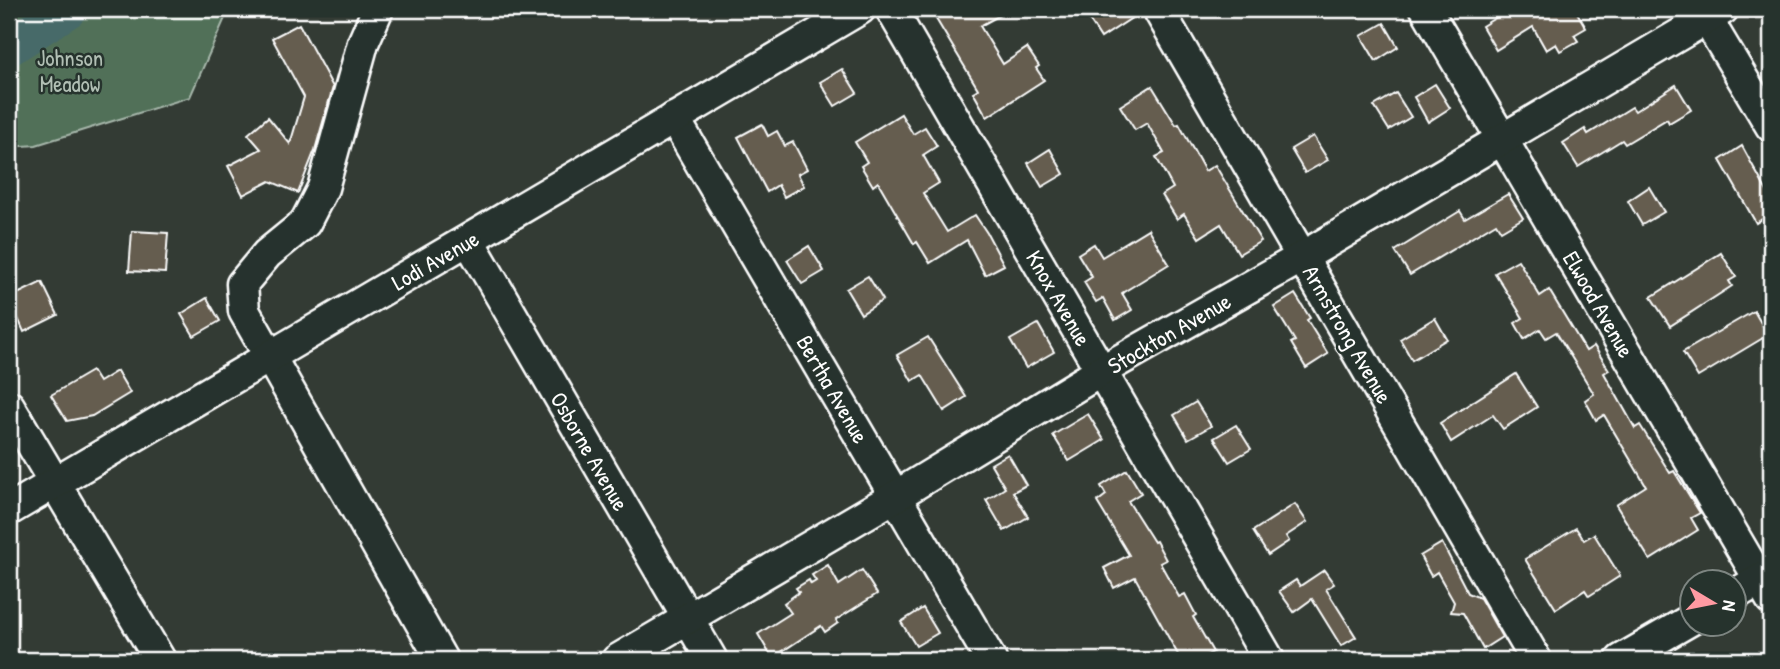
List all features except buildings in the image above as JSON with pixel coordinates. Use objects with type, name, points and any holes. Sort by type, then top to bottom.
[{"type":"street","points":[[378,9],[363,43],[323,188],[305,223],[267,254],[242,284],[244,311],[442,660]]},
{"type":"street","name":"Lodi Avenue","points":[[9,510],[860,9]]},
{"type":"street","name":"Knox Avenue","points":[[891,9],[1269,660]]},
{"type":"street","name":"Armstrong Avenue","points":[[1158,9],[1304,256],[1536,660]]},
{"type":"street","name":"Elwood Avenue","points":[[1426,9],[1767,584]]},
{"type":"street","points":[[1710,12],[1771,126]]},
{"type":"street","name":"Stockton Avenue","points":[[617,660],[896,496],[1101,371],[1304,256],[1502,139],[1710,12]]},
{"type":"street","name":"Bertha Avenue","points":[[674,118],[991,660]]},
{"type":"street","name":"Osborne Avenue","points":[[469,241],[712,660]]},
{"type":"street","points":[[9,406],[160,660]]},
{"type":"street","points":[[1748,590],[1767,584]]},
{"type":"street","points":[[1621,660],[1678,627]]},
{"type":"green space","name":"Johnson Meadow","points":[[9,9],[229,9],[190,97],[36,145],[9,147]]},
{"type":"waterway","points":[[9,47],[68,9]]}]
